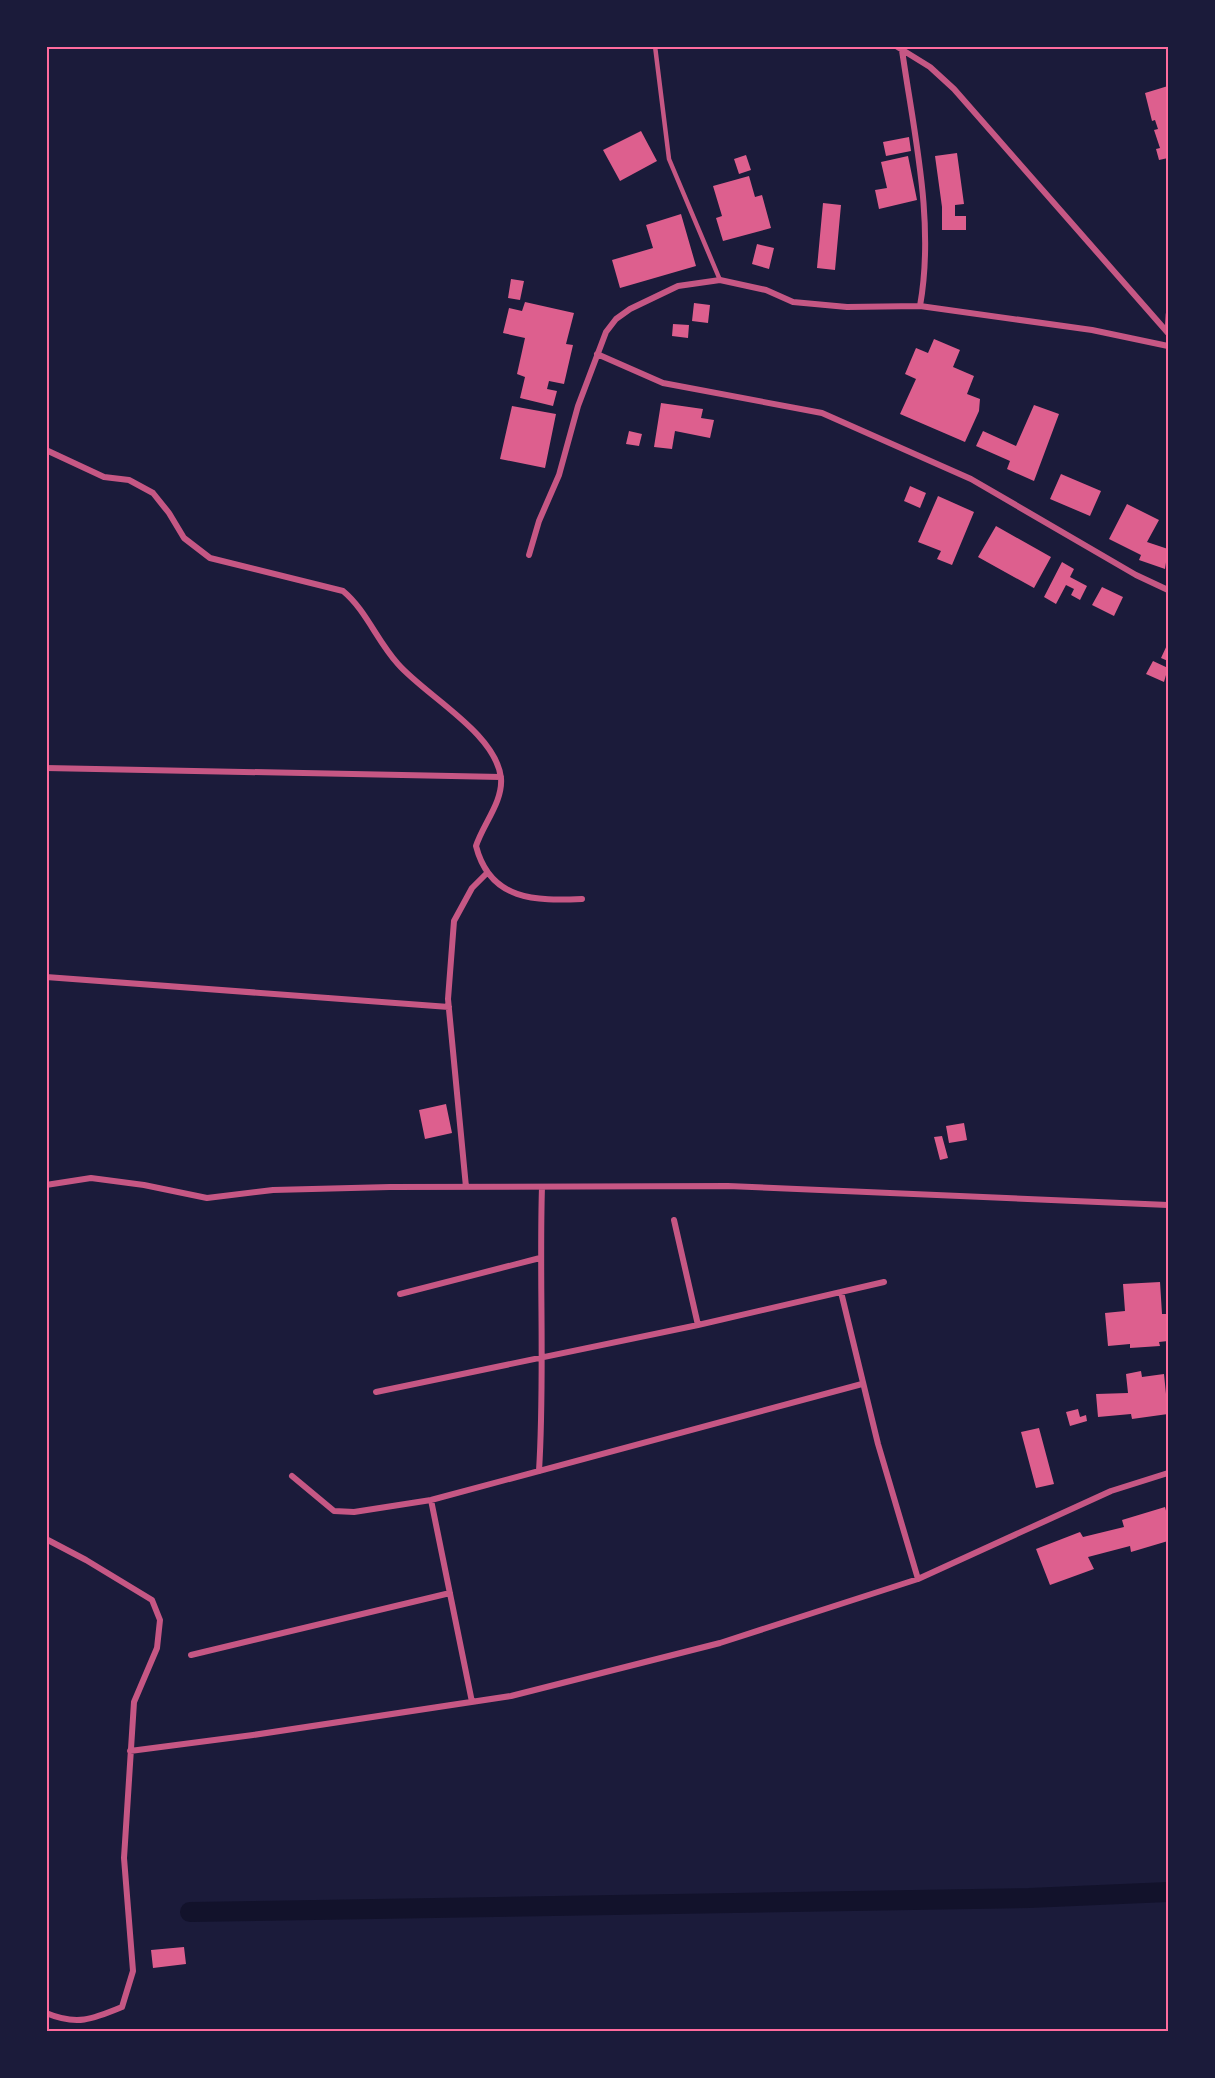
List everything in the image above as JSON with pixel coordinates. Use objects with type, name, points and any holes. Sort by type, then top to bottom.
[{"type":"street","points":[[899,48],[926,236],[926,271],[920,306]]},
{"type":"street","points":[[899,48],[930,67],[954,88],[1168,331]]},
{"type":"street","points":[[530,555],[539,521],[559,475],[578,406],[606,332],[616,319],[630,309],[678,286],[720,280],[766,290],[793,302],[847,307],[920,306],[1092,330],[1168,346]]},
{"type":"street","points":[[597,354],[663,383],[822,413],[971,479],[1136,575],[1168,590]]},
{"type":"street","points":[[46,450],[104,477],[129,480],[153,493],[169,513],[184,538],[210,558],[343,591],[356,602],[368,625],[398,664],[456,713],[488,747],[501,777],[498,801],[482,828],[476,846],[487,873],[502,888],[522,897],[552,900],[582,899]]},
{"type":"street","points":[[46,768],[501,777]]},
{"type":"street","points":[[466,1187],[449,1007],[454,921],[472,888],[487,873]]},
{"type":"street","points":[[46,977],[449,1007]]},
{"type":"street","points":[[46,1185],[91,1179],[144,1185],[207,1198],[273,1190],[728,1186],[1168,1206]]},
{"type":"street","points":[[539,1471],[543,1401],[540,1258],[542,1187]]},
{"type":"street","points":[[674,1220],[698,1325]]},
{"type":"street","points":[[400,1294],[540,1258]]},
{"type":"street","points":[[376,1392],[698,1325],[884,1282]]},
{"type":"street","points":[[841,1292],[862,1384],[918,1579]]},
{"type":"street","points":[[292,1476],[334,1511],[354,1512],[431,1500],[862,1384]]},
{"type":"street","points":[[130,1751],[254,1736],[511,1696],[720,1643],[918,1579],[1111,1491],[1168,1473]]},
{"type":"street","points":[[431,1500],[472,1702]]},
{"type":"street","points":[[46,1539],[152,1600],[160,1620],[157,1648],[134,1702],[130,1751],[124,1858],[133,1971],[122,2007],[89,2021],[60,2018],[46,2013]]},
{"type":"street","points":[[191,1655],[450,1593]]},
{"type":"lane","points":[[655,46],[669,159],[720,280]]},
{"type":"lane","points":[[1168,314],[1168,331]]},
{"type":"building","points":[[1168,86],[1168,158],[1159,160],[1156,149],[1160,148],[1154,130],[1158,129],[1155,120],[1152,121],[1145,93]]},
{"type":"building","points":[[641,131],[657,161],[620,181],[603,150]]},
{"type":"building","points":[[909,137],[911,151],[886,156],[883,142]]},
{"type":"building","points":[[957,153],[964,204],[955,205],[955,216],[966,216],[966,230],[942,230],[942,207],[935,156]]},
{"type":"building","points":[[746,155],[751,170],[739,174],[734,159]]},
{"type":"building","points":[[908,156],[917,200],[879,209],[875,190],[887,188],[881,162]]},
{"type":"building","points":[[749,176],[755,197],[762,195],[771,228],[723,241],[716,218],[722,216],[713,186]]},
{"type":"building","points":[[823,203],[841,205],[835,270],[817,268]]},
{"type":"building","points":[[681,214],[696,266],[620,288],[612,260],[653,248],[646,225]]},
{"type":"building","points":[[757,244],[774,248],[769,269],[752,264]]},
{"type":"building","points":[[511,279],[524,281],[520,300],[508,298]]},
{"type":"building","points":[[525,302],[574,313],[566,344],[573,345],[564,384],[549,381],[547,389],[557,391],[553,406],[520,398],[525,377],[517,374],[525,338],[503,333],[509,308],[522,311]]},
{"type":"building","points":[[694,303],[710,305],[708,323],[692,321]]},
{"type":"building","points":[[673,324],[689,325],[688,338],[672,336]]},
{"type":"building","points":[[934,339],[960,350],[953,367],[974,376],[967,394],[980,399],[979,411],[965,442],[900,414],[916,379],[905,374],[916,348],[928,353]]},
{"type":"building","points":[[661,403],[703,409],[701,418],[714,420],[710,438],[675,431],[672,449],[654,447]]},
{"type":"building","points":[[1034,405],[1059,414],[1034,481],[1007,469],[1010,461],[976,446],[983,431],[1016,446]]},
{"type":"building","points":[[512,406],[556,414],[545,468],[500,459]]},
{"type":"building","points":[[629,431],[642,434],[639,446],[626,444]]},
{"type":"building","points":[[1061,474],[1101,491],[1090,516],[1050,499]]},
{"type":"building","points":[[910,486],[926,493],[920,508],[904,501]]},
{"type":"building","points":[[938,496],[974,512],[952,565],[937,559],[941,551],[918,542]]},
{"type":"building","points":[[1127,504],[1159,520],[1147,542],[1168,549],[1165,569],[1139,560],[1141,555],[1109,539]]},
{"type":"building","points":[[996,526],[1051,557],[1034,588],[978,557]]},
{"type":"building","points":[[1062,562],[1074,569],[1070,577],[1087,586],[1080,600],[1071,595],[1074,589],[1066,585],[1056,604],[1044,597]]},
{"type":"building","points":[[1102,587],[1123,597],[1114,616],[1092,605]]},
{"type":"building","points":[[1168,643],[1168,661],[1161,658]]},
{"type":"building","points":[[1153,661],[1168,668],[1164,682],[1146,674]]},
{"type":"building","points":[[446,1104],[452,1133],[425,1139],[419,1110]]},
{"type":"building","points":[[964,1123],[967,1140],[949,1143],[946,1126]]},
{"type":"building","points":[[942,1136],[948,1158],[940,1160],[934,1137]]},
{"type":"building","points":[[1160,1282],[1162,1314],[1168,1314],[1168,1341],[1159,1342],[1160,1346],[1130,1348],[1130,1344],[1108,1346],[1105,1313],[1125,1311],[1123,1284]]},
{"type":"building","points":[[1141,1371],[1142,1377],[1164,1374],[1168,1414],[1132,1419],[1131,1414],[1098,1417],[1096,1394],[1128,1393],[1126,1374]]},
{"type":"building","points":[[1078,1409],[1080,1417],[1086,1415],[1087,1421],[1070,1426],[1066,1412]]},
{"type":"building","points":[[1039,1428],[1054,1484],[1036,1488],[1021,1432]]},
{"type":"building","points":[[1165,1507],[1168,1518],[1168,1541],[1131,1552],[1130,1546],[1088,1557],[1094,1569],[1050,1585],[1036,1549],[1080,1532],[1083,1537],[1124,1527],[1122,1520]]},
{"type":"building","points":[[184,1947],[186,1964],[153,1968],[151,1950]]},
{"type":"waterway","points":[[190,1912],[1029,1898],[1168,1892]]}]
